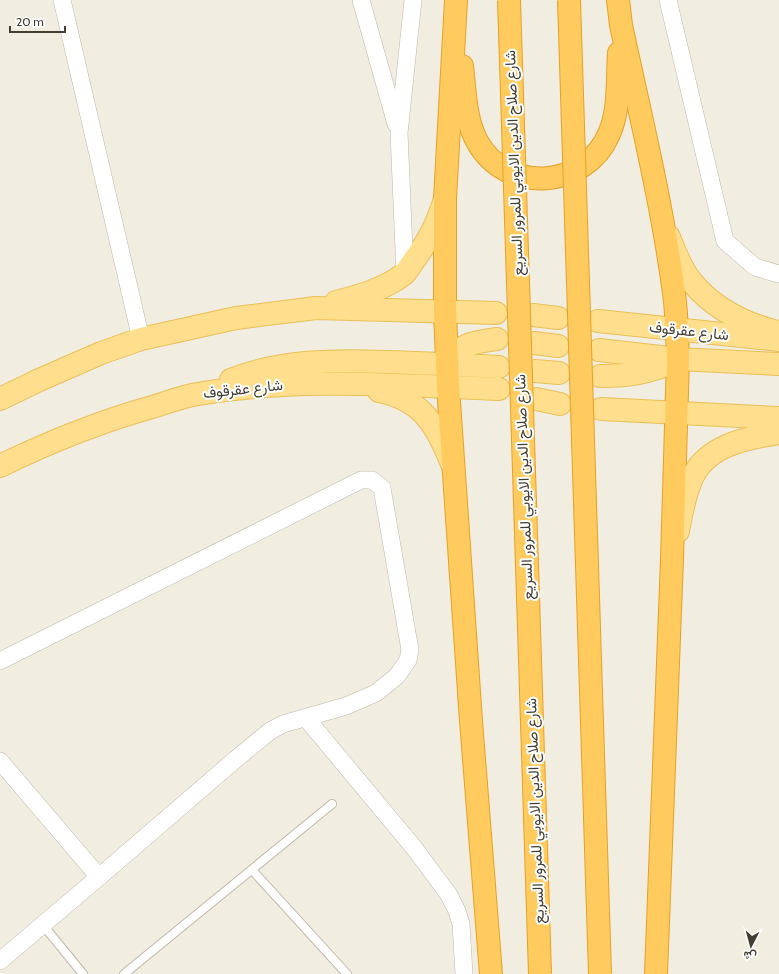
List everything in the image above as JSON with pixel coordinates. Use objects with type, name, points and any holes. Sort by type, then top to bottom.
[{"type":"highway","name":"شارع صلاح الدين الايوبي للمرور السريع","points":[[509,0],[540,974]]},
{"type":"highway","points":[[569,0],[600,974]]},
{"type":"highway","points":[[618,0],[621,25],[663,223],[674,294],[677,330],[678,359],[672,559],[656,974]]},
{"type":"highway","points":[[456,10],[470,124],[478,143],[486,154],[498,165],[509,172],[533,178],[546,179],[560,177],[577,170],[601,150],[609,134],[615,116],[621,25]]},
{"type":"highway","points":[[456,10],[445,199],[445,311],[448,387],[491,974]]},
{"type":"main road","points":[[316,308],[355,297],[384,286],[405,273],[428,240],[437,224],[445,199]]},
{"type":"main road","points":[[663,223],[679,261],[691,281],[713,302],[735,317],[764,329],[779,333]]},
{"type":"main road","points":[[0,399],[37,381],[141,339],[236,318],[316,308],[496,313]]},
{"type":"main road","points":[[533,315],[558,318]]},
{"type":"main road","name":"شارع عقرقوف","points":[[598,321],[779,340]]},
{"type":"main road","points":[[448,364],[453,354],[470,344],[498,339]]},
{"type":"main road","points":[[534,343],[558,346]]},
{"type":"main road","points":[[599,350],[678,359],[779,364]]},
{"type":"main road","points":[[600,376],[622,376],[646,372],[667,365],[678,359]]},
{"type":"main road","points":[[191,395],[249,373],[289,364],[326,361],[364,361],[448,364],[499,368]]},
{"type":"main road","points":[[535,371],[559,373]]},
{"type":"main road","name":"شارع عقرقوف","points":[[0,466],[36,448],[120,416],[191,395],[261,386],[308,383],[499,389]]},
{"type":"main road","points":[[343,384],[398,396],[417,406],[432,422],[441,438],[454,471]]},
{"type":"main road","points":[[536,399],[560,404]]},
{"type":"main road","points":[[602,409],[779,418]]},
{"type":"main road","points":[[672,559],[690,482],[698,467],[709,456],[740,440],[779,433]]},
{"type":"street","points":[[62,0],[141,339]]},
{"type":"street","points":[[361,0],[399,133]]},
{"type":"street","points":[[405,273],[399,133],[413,0]]},
{"type":"street","points":[[668,0],[725,241],[755,266],[779,274]]},
{"type":"street","points":[[0,662],[361,480],[372,480],[382,488],[410,650],[408,660],[397,676],[376,693],[346,706],[283,724],[270,731],[0,961]]},
{"type":"street","points":[[306,718],[415,849],[448,895],[457,911],[461,924],[464,974]]},
{"type":"street","points":[[0,760],[99,877]]},
{"type":"lane","points":[[124,974],[332,804]]},
{"type":"lane","points":[[252,870],[347,974]]},
{"type":"lane","points":[[42,925],[84,974]]}]
